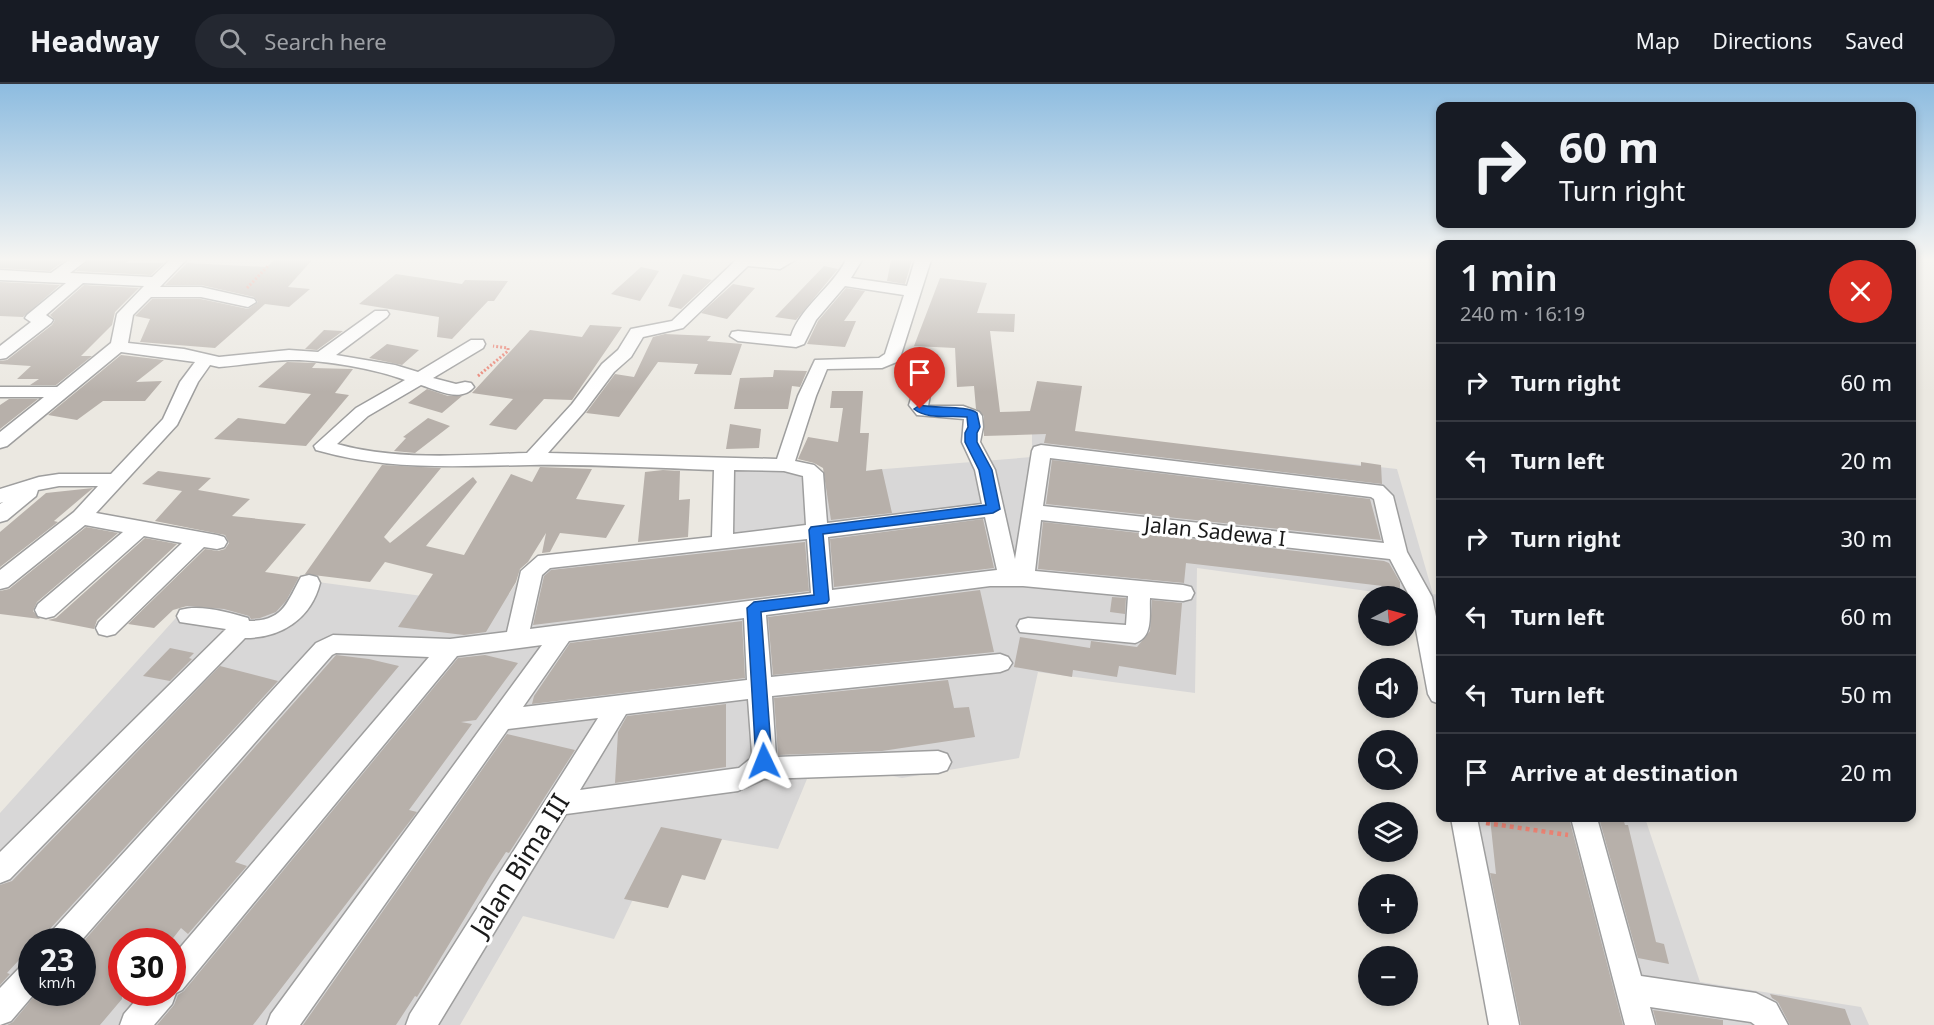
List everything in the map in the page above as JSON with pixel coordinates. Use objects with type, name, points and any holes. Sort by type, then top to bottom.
[{"type":"street","points":[[0,354],[45,320],[33,318],[50,304]]},
{"type":"street","points":[[0,442],[118,345],[123,317],[136,304]]},
{"type":"street","points":[[532,459],[578,408],[608,368],[624,353],[637,333],[677,325],[699,304]]},
{"type":"street","points":[[738,336],[796,342],[803,326],[823,304]]},
{"type":"street","points":[[784,465],[819,366],[823,364],[882,363],[890,360],[908,304]]},
{"type":"street","points":[[322,357],[381,314]]},
{"type":"street","points":[[477,344],[362,412],[323,446],[348,453],[393,459],[451,462],[532,459],[784,465],[807,469],[813,474],[822,600]]},
{"type":"street","points":[[118,345],[125,348],[231,362],[289,355],[322,357],[395,370],[419,380],[457,390],[465,387]]},
{"type":"street","points":[[0,581],[81,518],[171,421],[189,382],[205,360]]},
{"type":"street","points":[[923,384],[918,405],[923,411],[963,412],[973,416],[974,427],[971,442],[985,470],[993,509],[1016,578]]},
{"type":"street","points":[[0,392],[61,392]]},
{"type":"street","points":[[1016,578],[1034,512],[1041,452],[1376,491],[1383,496],[1396,552],[1431,598],[1436,651]]},
{"type":"street","points":[[722,543],[724,464]]},
{"type":"street","points":[[0,487],[73,479],[114,480]]},
{"type":"street","points":[[0,515],[39,483]]},
{"type":"street","points":[[517,639],[532,571],[538,564],[545,561],[722,543],[993,509]]},
{"type":"street","name":"Jalan Sadewa I","points":[[1034,512],[1396,552]]},
{"type":"street","points":[[81,518],[208,540],[107,628]]},
{"type":"street","points":[[46,610],[141,527]]},
{"type":"street","points":[[74,928],[324,649],[335,643],[398,648],[450,648],[754,608],[1016,578],[1183,593]]},
{"type":"street","points":[[0,870],[240,629],[265,628],[281,621],[297,607],[308,591],[309,583]]},
{"type":"street","points":[[1028,626],[1135,634],[1137,632],[1139,589]]},
{"type":"street","points":[[558,804],[738,780],[753,774],[759,768],[764,761],[764,753],[754,608]]},
{"type":"street","points":[[188,616],[233,622],[240,624],[240,629]]},
{"type":"street","points":[[282,1025],[562,634]]},
{"type":"street","points":[[186,963],[450,648]]},
{"type":"street","points":[[501,720],[759,688],[1000,663]]},
{"type":"street","name":"Jalan Bima III","points":[[421,1025],[619,705]]},
{"type":"street","points":[[759,768],[938,762]]},
{"type":"street","points":[[1465,822],[1504,1025]]},
{"type":"street","points":[[1586,828],[1640,1025]]},
{"type":"street","points":[[1629,989],[1756,1008],[1765,1014],[1773,1025]]},
{"type":"street","points":[[0,1010],[18,990]]},
{"type":"street","points":[[135,1025],[150,1006]]},
{"type":"path","points":[[465,387],[508,351],[504,347],[477,344]]},
{"type":"path","points":[[1505,822],[1586,828]]},
{"type":"shaded area","points":[[1032,428],[1397,469],[1433,594],[1436,594],[1436,689],[1418,598],[1418,586],[1358,586],[1358,590],[1197,568],[1195,693],[1038,672],[1019,758],[902,778],[839,765],[807,779],[778,849],[666,830],[614,939],[523,916],[460,1025],[0,1025],[0,813],[220,569],[430,597],[509,594],[530,562],[720,536],[719,468],[823,474],[1032,457]]},
{"type":"shaded area","points":[[1461,822],[1646,822],[1700,982],[1861,1007],[1869,1025],[1499,1025]]},
{"type":"building","points":[[0,304],[38,304],[23,317],[0,316]]},
{"type":"building","points":[[63,304],[123,304],[115,312],[112,325],[81,356],[92,356],[56,385],[30,385],[39,379],[17,379],[31,366],[0,364],[0,361],[7,360],[52,325],[55,320],[50,315]]},
{"type":"building","points":[[147,304],[224,304],[248,309],[255,304],[293,304],[289,307],[265,304],[215,348],[140,342],[150,319],[135,316]]},
{"type":"building","points":[[359,304],[485,304],[452,339],[437,337],[439,317]]},
{"type":"building","points":[[669,304],[686,304],[681,309],[668,306]]},
{"type":"building","points":[[711,304],[741,304],[727,319],[701,313]]},
{"type":"building","points":[[788,304],[809,304],[796,320],[775,317]]},
{"type":"building","points":[[832,304],[856,304],[844,321],[856,321],[845,347],[807,344],[818,321]]},
{"type":"building","points":[[930,304],[980,304],[977,313],[1015,314],[1014,332],[990,331],[1000,412],[1030,411],[1037,381],[1082,386],[1075,431],[1361,466],[1361,462],[1381,465],[1382,484],[1044,443],[1046,434],[984,436],[984,416],[976,409],[974,386],[957,387],[955,348],[914,346]]},
{"type":"building","points":[[590,325],[622,327],[572,400],[544,399],[516,430],[489,425],[513,399],[472,393],[530,330],[582,337]]},
{"type":"building","points":[[324,330],[343,331],[317,350],[305,349]]},
{"type":"building","points":[[665,334],[711,336],[707,341],[742,344],[731,375],[694,374],[698,364],[658,362],[619,417],[586,413],[615,374],[634,377],[653,337]]},
{"type":"building","points":[[387,344],[419,350],[402,365],[369,358]]},
{"type":"building","points":[[121,355],[164,360],[136,382],[162,381],[145,401],[103,401],[77,420],[48,415]]},
{"type":"building","points":[[287,362],[316,363],[312,368],[353,369],[335,393],[349,395],[306,446],[214,439],[238,418],[285,424],[311,394],[258,387]]},
{"type":"building","points":[[774,370],[807,371],[800,387],[792,386],[788,409],[734,409],[740,378],[773,377]]},
{"type":"building","points":[[427,389],[448,396],[462,396],[442,413],[408,403]]},
{"type":"building","points":[[832,391],[863,391],[860,433],[869,433],[866,471],[882,469],[892,513],[831,520],[823,468],[798,459],[808,437],[838,442],[843,408],[830,408]]},
{"type":"building","points":[[9,399],[38,399],[0,429],[0,405]]},
{"type":"building","points":[[428,418],[450,426],[415,453],[394,451],[406,438],[403,437]]},
{"type":"building","points":[[730,424],[761,429],[759,448],[726,449]]},
{"type":"building","points":[[1052,460],[1370,499],[1381,540],[1046,504]]},
{"type":"building","points":[[382,465],[441,468],[384,537],[390,543],[473,477],[477,482],[426,546],[464,555],[511,474],[532,482],[540,467],[592,469],[576,499],[625,505],[606,538],[560,533],[550,552],[542,553],[546,533],[528,562],[520,569],[516,582],[486,632],[464,635],[398,627],[433,574],[385,562],[370,582],[305,574]]},
{"type":"building","points":[[158,471],[211,478],[198,490],[250,499],[232,516],[306,524],[265,572],[299,577],[286,601],[276,612],[251,619],[249,616],[224,609],[187,606],[173,610],[154,628],[128,624],[205,549],[218,551],[225,549],[229,543],[225,535],[155,521],[182,491],[142,484]]},
{"type":"building","points":[[680,471],[679,500],[690,499],[688,537],[638,542],[645,472]]},
{"type":"building","points":[[93,488],[54,521],[58,522],[0,567],[0,532],[46,493]]},
{"type":"building","points":[[983,519],[994,568],[834,587],[830,539]]},
{"type":"building","points":[[1043,522],[1384,561],[1389,563],[1400,586],[1383,586],[1186,563],[1184,583],[1038,569]]},
{"type":"building","points":[[86,527],[118,533],[37,602],[33,611],[40,619],[0,614],[0,591],[9,589]]},
{"type":"building","points":[[145,538],[177,544],[97,620],[94,629],[48,620],[56,618]]},
{"type":"building","points":[[805,542],[809,591],[533,625],[544,576],[551,570]]},
{"type":"building","points":[[980,590],[994,652],[773,675],[768,617]]},
{"type":"building","points":[[1112,597],[1126,598],[1125,614],[1110,612]]},
{"type":"building","points":[[1152,600],[1182,603],[1176,675],[1119,666],[1117,677],[1073,670],[1072,677],[1014,667],[1020,637],[1090,648],[1091,641],[1137,647],[1150,631]]},
{"type":"building","points":[[742,621],[745,678],[532,704],[534,696],[570,643]]},
{"type":"building","points":[[170,648],[194,653],[189,658],[192,659],[170,681],[143,676]]},
{"type":"building","points":[[336,655],[399,666],[235,862],[247,866],[188,934],[186,928],[108,928],[108,1006],[116,1006],[100,1025],[7,1025],[13,1022],[26,1006],[96,1006],[95,928]]},
{"type":"building","points":[[485,655],[518,663],[476,720],[461,722],[472,724],[409,810],[417,812],[253,1025],[157,1025],[173,1006],[186,1006],[186,989],[458,658]]},
{"type":"building","points":[[220,666],[278,681],[51,928],[18,928],[18,961],[0,985],[0,885],[12,881]]},
{"type":"building","points":[[948,680],[954,708],[969,707],[975,737],[882,751],[778,755],[774,698]]},
{"type":"building","points":[[726,704],[726,767],[615,783],[618,732],[627,716]]},
{"type":"building","points":[[507,734],[575,750],[509,853],[506,852],[491,875],[417,997],[415,996],[396,1025],[303,1025]]},
{"type":"building","points":[[1490,822],[1570,822],[1623,1025],[1521,1025],[1490,873],[1496,874]]},
{"type":"building","points":[[1600,822],[1624,822],[1625,825],[1628,825],[1656,942],[1664,944],[1669,964],[1638,958]]},
{"type":"building","points":[[661,827],[722,839],[705,880],[682,875],[668,908],[624,899]]},
{"type":"building","points":[[1770,994],[1845,1009],[1851,1025],[1790,1025],[1778,1002]]},
{"type":"building","points":[[1653,1010],[1723,1020],[1723,1025],[1657,1025]]},
{"type":"route","points":[[764,761],[754,608],[822,600],[816,530],[993,509],[985,470],[971,442],[974,427],[973,416],[970,413],[956,411],[929,412],[920,409]]}]
